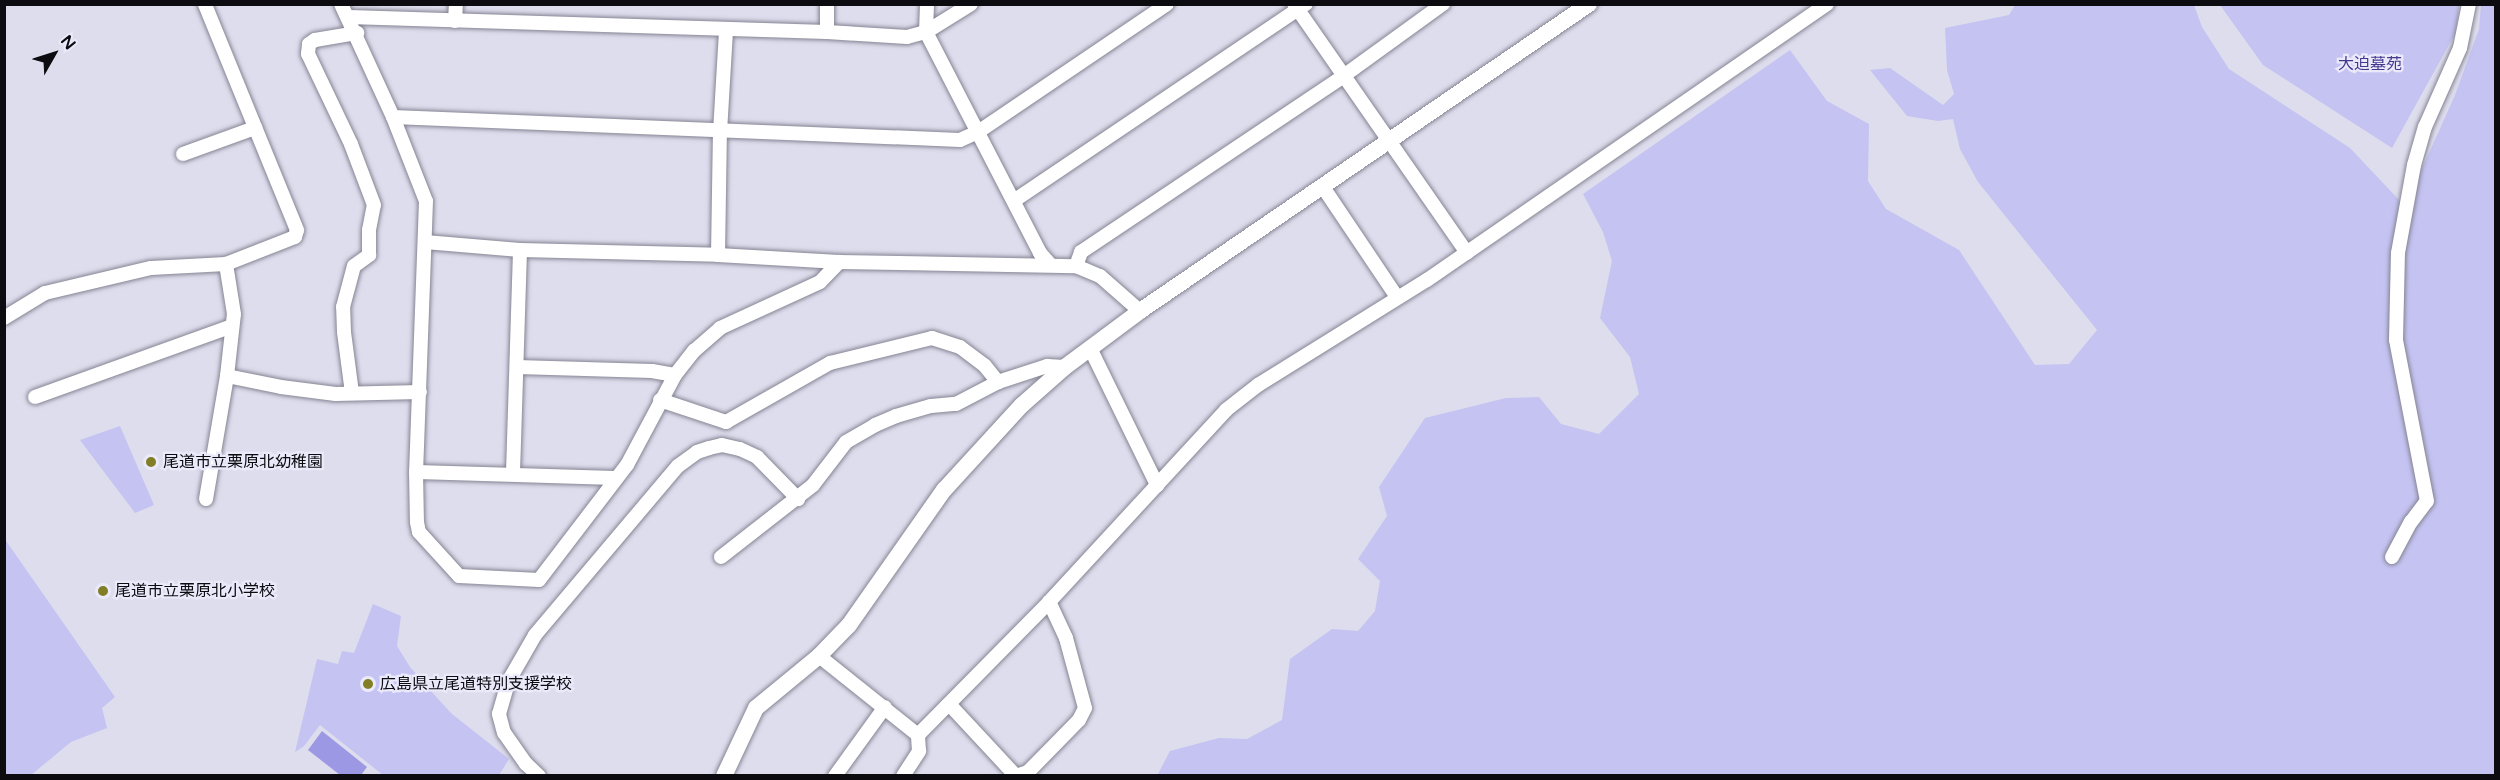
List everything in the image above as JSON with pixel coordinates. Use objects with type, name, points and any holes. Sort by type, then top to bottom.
[{"type":"street","points":[[4,318],[45,293],[151,268],[225,264],[295,237],[297,230],[205,4]]},
{"type":"street","points":[[341,4],[357,33],[426,201],[416,472],[419,532],[453,573],[465,578],[539,580],[627,465],[660,400],[675,375],[694,351],[720,328],[820,282],[839,262]]},
{"type":"street","points":[[455,21],[456,4]]},
{"type":"street","points":[[826,32],[827,4]]},
{"type":"street","points":[[927,4],[926,32],[1015,200],[1040,253],[1050,264]]},
{"type":"street","points":[[349,17],[826,32],[907,37],[926,32],[971,4]]},
{"type":"street","points":[[393,117],[960,140],[978,132],[1167,4]]},
{"type":"street","points":[[1076,266],[1081,252],[1342,76],[1443,4]]},
{"type":"street","points":[[724,776],[756,708],[819,656],[849,625],[944,490],[978,450],[1022,405],[1065,367],[1140,311],[1589,4]]},
{"type":"street","points":[[918,735],[1049,602],[1226,410],[1258,385],[1467,253],[1827,4]]},
{"type":"street","points":[[2392,556],[2410,522],[2427,501],[2396,340],[2398,253],[2414,165],[2425,127],[2460,48],[2469,4]]},
{"type":"street","points":[[1015,200],[1299,6],[1342,76],[1467,253]]},
{"type":"street","points":[[718,255],[720,132],[726,30]]},
{"type":"street","points":[[352,393],[343,308],[354,266],[369,255],[369,230],[374,205],[351,144],[308,54],[309,44],[315,40],[357,33]]},
{"type":"street","points":[[183,153],[255,128]]},
{"type":"street","points":[[1323,187],[1397,297]]},
{"type":"street","points":[[425,242],[520,250],[718,255],[839,262],[1076,266],[1100,276],[1140,311]]},
{"type":"street","points":[[513,473],[520,250]]},
{"type":"street","points":[[206,499],[227,376],[234,314],[225,264]]},
{"type":"street","points":[[35,397],[232,326]]},
{"type":"street","points":[[660,400],[726,422],[830,363],[932,338],[960,347],[984,366],[998,382]]},
{"type":"street","points":[[1090,348],[1157,485]]},
{"type":"street","points":[[722,557],[798,499],[813,485],[846,442],[897,416],[931,406],[956,404],[998,382],[1047,366],[1065,367]]},
{"type":"street","points":[[517,367],[652,371],[675,375]]},
{"type":"street","points":[[227,376],[281,387],[336,394],[420,392]]},
{"type":"street","points":[[539,776],[526,764],[504,733],[499,714],[508,682],[536,635],[678,466],[692,455],[709,448],[722,446],[740,449],[757,457],[798,499]]},
{"type":"street","points":[[416,472],[513,473],[616,478]]},
{"type":"street","points":[[950,704],[1016,776],[1028,772],[1079,720],[1085,708],[1066,638],[1049,602]]},
{"type":"street","points":[[819,656],[918,735],[919,751],[903,776]]},
{"type":"street","points":[[835,776],[885,707]]},
{"type":"green space","points":[[2015,5],[2194,5],[2202,27],[2229,69],[2350,148],[2401,202],[2416,182],[2455,95],[2479,29],[2481,5],[2495,5],[2495,775],[1157,776],[1170,751],[1219,738],[1247,739],[1282,720],[1290,659],[1332,629],[1358,631],[1375,611],[1380,581],[1358,559],[1387,516],[1379,487],[1425,418],[1506,398],[1539,397],[1561,424],[1599,434],[1639,394],[1630,357],[1600,318],[1612,261],[1603,232],[1583,194],[1790,50],[1827,101],[1869,124],[1868,181],[1886,209],[1959,250],[2035,365],[2069,364],[2097,330],[1978,182],[1960,149],[1953,119],[1938,121],[1907,116],[1870,70],[1890,68],[1943,105],[1954,94],[1947,70],[1945,28],[2009,15]]},
{"type":"green space","name":"大迫墓苑","points":[[2220,5],[2459,5],[2456,32],[2392,148],[2263,65]]},
{"type":"green space","points":[[120,426],[154,505],[135,513],[80,440]]},
{"type":"green space","points":[[4,538],[115,697],[102,708],[107,728],[71,742],[31,775],[5,775]]},
{"type":"green space","name":"広島県立尾道特別支援学校","points":[[373,604],[401,616],[397,646],[410,667],[452,714],[509,759],[499,775],[383,775],[320,725],[304,746],[295,752],[317,659],[338,664],[342,651],[354,653]]},
{"type":"shaded area","points":[[322,731],[367,767],[361,775],[340,775],[308,750]]},
{"type":"place","name":"尾道市立栗原北幼稚園","points":[[151,462]]},
{"type":"place","name":"尾道市立栗原北小学校","points":[[103,591]]},
{"type":"place","name":"広島県立尾道特別支援学校","points":[[368,684]]}]
